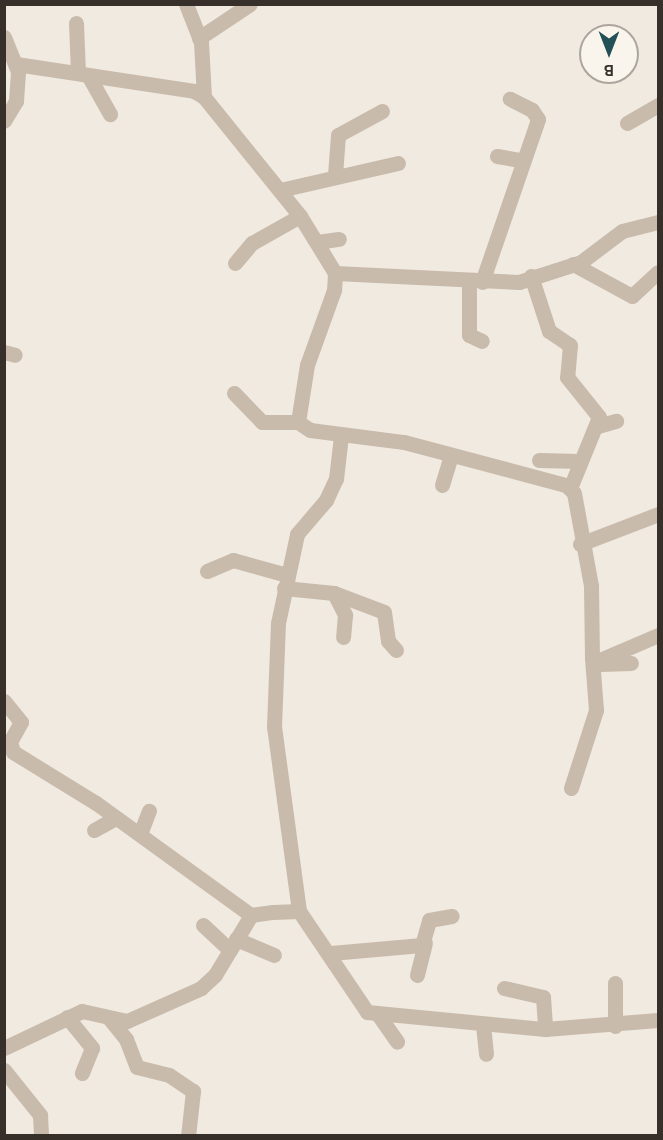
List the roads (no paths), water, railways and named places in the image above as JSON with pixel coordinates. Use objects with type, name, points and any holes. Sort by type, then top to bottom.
[{"type":"street","points":[[186,4],[199,38],[204,97]]},
{"type":"street","points":[[199,38],[250,4]]},
{"type":"street","points":[[76,22],[83,74],[110,114]]},
{"type":"street","points":[[4,37],[16,64],[16,101],[4,121]]},
{"type":"street","points":[[16,64],[194,90],[204,97],[280,190],[300,216],[335,273],[334,290],[307,365],[298,422]]},
{"type":"street","points":[[483,341],[469,334],[475,282],[524,161],[538,119],[532,110],[510,99]]},
{"type":"street","points":[[627,123],[658,105]]},
{"type":"street","points":[[335,175],[338,135],[382,111]]},
{"type":"street","points":[[497,156],[524,161]]},
{"type":"street","points":[[280,190],[335,175],[399,163]]},
{"type":"street","points":[[235,263],[252,243],[300,216]]},
{"type":"street","points":[[335,273],[475,282],[531,276],[573,264],[630,228],[658,222]]},
{"type":"street","points":[[317,242],[339,239]]},
{"type":"street","points":[[573,264],[632,296],[658,272]]},
{"type":"street","points":[[531,276],[549,331],[570,345],[567,377],[595,408],[598,426],[579,461],[570,488],[591,593],[597,710],[571,788]]},
{"type":"street","points":[[234,393],[262,422],[298,422],[341,436],[404,442],[570,488]]},
{"type":"street","points":[[598,426],[616,421]]},
{"type":"street","points":[[341,436],[336,479],[326,500],[299,528],[285,581],[272,700],[299,911],[331,953],[354,1000],[377,1013],[483,1025],[545,1029],[615,1026],[658,1020]]},
{"type":"street","points":[[442,485],[451,456]]},
{"type":"street","points":[[539,460],[579,461]]},
{"type":"street","points":[[580,544],[658,514]]},
{"type":"street","points":[[207,571],[233,560],[285,581],[334,593],[384,612],[388,641],[396,650]]},
{"type":"street","points":[[334,593],[345,615],[343,637]]},
{"type":"street","points":[[577,606],[591,593]]},
{"type":"street","points":[[593,661],[658,635]]},
{"type":"street","points":[[593,661],[631,663]]},
{"type":"street","points":[[4,701],[21,722],[10,742],[13,752],[244,904],[251,915]]},
{"type":"street","points":[[140,834],[149,811]]},
{"type":"street","points":[[94,830],[116,818]]},
{"type":"street","points":[[251,915],[299,911]]},
{"type":"street","points":[[4,1048],[82,1011],[105,1014],[127,1021],[201,988],[233,945],[251,915]]},
{"type":"street","points":[[417,975],[429,920],[452,916]]},
{"type":"street","points":[[203,925],[233,945],[274,955]]},
{"type":"street","points":[[331,953],[425,943]]},
{"type":"street","points":[[615,983],[615,1026]]},
{"type":"street","points":[[504,988],[543,997],[545,1029]]},
{"type":"street","points":[[377,1013],[397,1042]]},
{"type":"street","points":[[105,1014],[126,1039],[137,1067],[169,1075],[193,1091],[188,1136]]},
{"type":"street","points":[[67,1017],[92,1048],[82,1073]]},
{"type":"street","points":[[483,1025],[486,1054]]},
{"type":"street","points":[[4,1070],[40,1115],[40,1136]]}]
